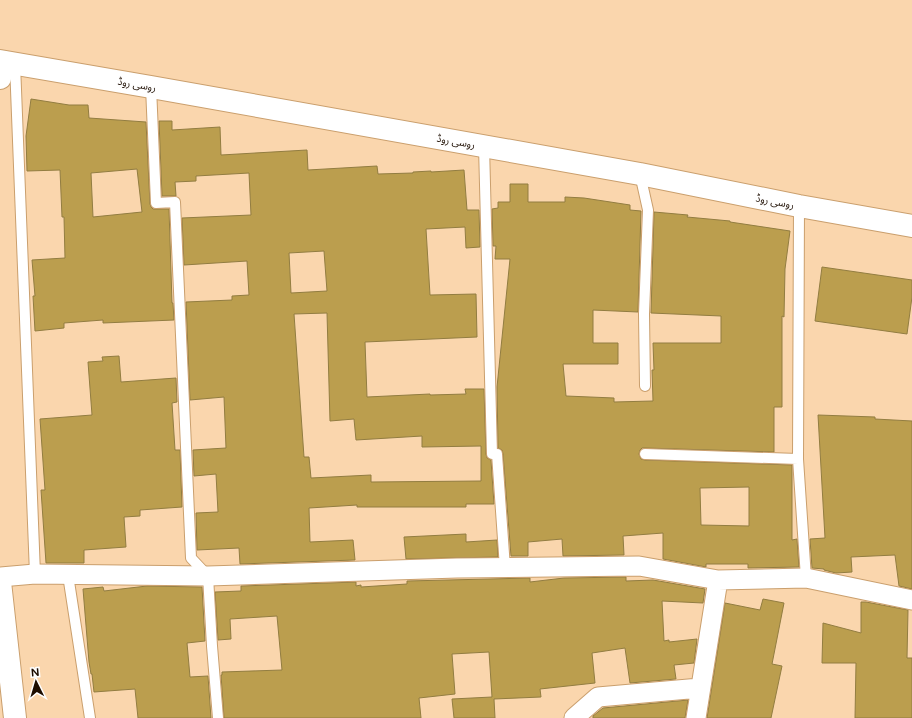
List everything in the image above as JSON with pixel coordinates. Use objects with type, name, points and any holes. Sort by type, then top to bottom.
[{"type":"main road","name":"روسی روڈ","points":[[5,66],[151,87],[640,174],[799,206],[912,226]]},
{"type":"main road","points":[[0,582],[15,718]]},
{"type":"street","points":[[0,577],[35,574],[208,576],[450,568],[639,566],[718,580],[806,578],[912,600]]},
{"type":"street","points":[[696,718],[718,580]]},
{"type":"street","points":[[574,718],[598,696],[700,688]]},
{"type":"lane","points":[[5,66],[35,574]]},
{"type":"lane","points":[[151,87],[156,203],[175,202],[191,558],[208,576],[218,718]]},
{"type":"lane","points":[[484,146],[492,454],[497,454],[505,568]]},
{"type":"lane","points":[[640,174],[648,210],[644,314],[645,386]]},
{"type":"lane","points":[[799,206],[798,459],[806,578]]},
{"type":"lane","points":[[645,454],[798,459]]},
{"type":"lane","points":[[68,575],[90,718]]},
{"type":"building","points":[[31,99],[69,105],[88,105],[89,118],[146,122],[150,204],[153,209],[169,209],[172,303],[174,320],[103,323],[103,320],[64,323],[64,328],[35,331],[33,296],[35,296],[32,260],[65,258],[64,217],[62,217],[60,170],[27,171],[26,136]],"holes":[[[137,169],[142,212],[93,217],[91,173]]]},
{"type":"building","points":[[159,121],[172,121],[172,130],[220,127],[221,155],[307,150],[308,170],[377,166],[378,174],[464,170],[467,210],[479,210],[480,247],[466,248],[465,227],[426,229],[430,295],[476,294],[477,337],[365,342],[367,397],[466,394],[465,389],[484,389],[486,454],[487,458],[491,460],[494,504],[466,504],[466,507],[357,507],[357,505],[309,508],[310,542],[353,540],[355,560],[240,564],[239,548],[197,550],[196,513],[218,512],[216,474],[194,476],[193,450],[226,448],[224,397],[190,400],[186,302],[232,300],[232,296],[249,295],[247,261],[184,265],[182,218],[251,215],[249,173],[196,176],[196,181],[175,182],[176,196],[162,196]],"holes":[[[324,251],[327,291],[291,293],[289,253]],[[327,313],[330,421],[354,419],[356,440],[422,436],[422,447],[481,446],[481,481],[371,482],[371,475],[311,478],[309,457],[304,457],[294,314]]]},
{"type":"building","points":[[510,184],[528,184],[528,202],[565,202],[565,197],[584,198],[630,205],[630,210],[641,211],[638,312],[593,310],[593,343],[618,343],[618,364],[563,364],[566,396],[614,398],[614,402],[653,401],[653,343],[721,343],[721,316],[651,313],[654,212],[688,215],[687,217],[730,221],[790,231],[785,269],[784,317],[782,316],[782,407],[774,407],[774,452],[642,448],[639,454],[641,459],[645,460],[792,465],[792,540],[797,539],[799,567],[748,568],[748,564],[706,564],[706,567],[663,559],[663,533],[623,536],[624,555],[563,556],[562,539],[528,542],[528,556],[511,556],[503,454],[502,450],[498,448],[497,387],[510,259],[495,259],[496,246],[493,246],[492,209],[498,208],[498,202],[510,202]],"holes":[[[749,487],[749,526],[701,525],[700,488]]]},
{"type":"building","points":[[822,267],[912,280],[912,297],[907,334],[815,321]]},
{"type":"building","points":[[119,356],[121,382],[176,378],[177,402],[172,403],[175,450],[180,450],[182,507],[140,510],[140,516],[124,517],[126,547],[84,550],[84,563],[46,563],[41,490],[45,490],[40,419],[92,415],[88,362],[103,361],[102,357]]},
{"type":"building","points":[[818,415],[875,417],[875,419],[912,421],[912,589],[899,586],[895,555],[851,557],[852,572],[836,573],[824,569],[812,568],[810,539],[825,538]]},
{"type":"building","points":[[466,534],[466,542],[497,540],[498,557],[406,559],[404,537]]},
{"type":"building","points":[[626,577],[626,581],[653,580],[705,589],[703,603],[662,601],[664,641],[669,640],[669,642],[697,639],[694,663],[674,665],[676,679],[630,683],[625,648],[592,653],[595,683],[540,689],[541,697],[494,699],[495,718],[454,718],[452,699],[492,697],[489,652],[452,654],[455,694],[419,698],[421,718],[224,718],[222,672],[282,670],[277,616],[230,619],[231,639],[218,640],[215,592],[241,591],[241,586],[356,582],[356,586],[361,585],[361,587],[407,584],[407,581],[530,578],[530,582],[564,578]]},
{"type":"building","points":[[147,586],[202,587],[205,641],[187,643],[190,677],[208,676],[211,718],[138,718],[135,689],[94,692],[89,662],[83,589],[103,587],[104,591]]},
{"type":"building","points":[[763,599],[784,603],[772,664],[782,666],[771,718],[707,718],[725,603],[760,610]]},
{"type":"building","points":[[861,602],[908,610],[907,658],[912,658],[912,718],[855,718],[856,663],[822,663],[823,623],[861,633]]},
{"type":"building","points":[[688,700],[685,718],[593,718],[593,716],[603,708]]}]
